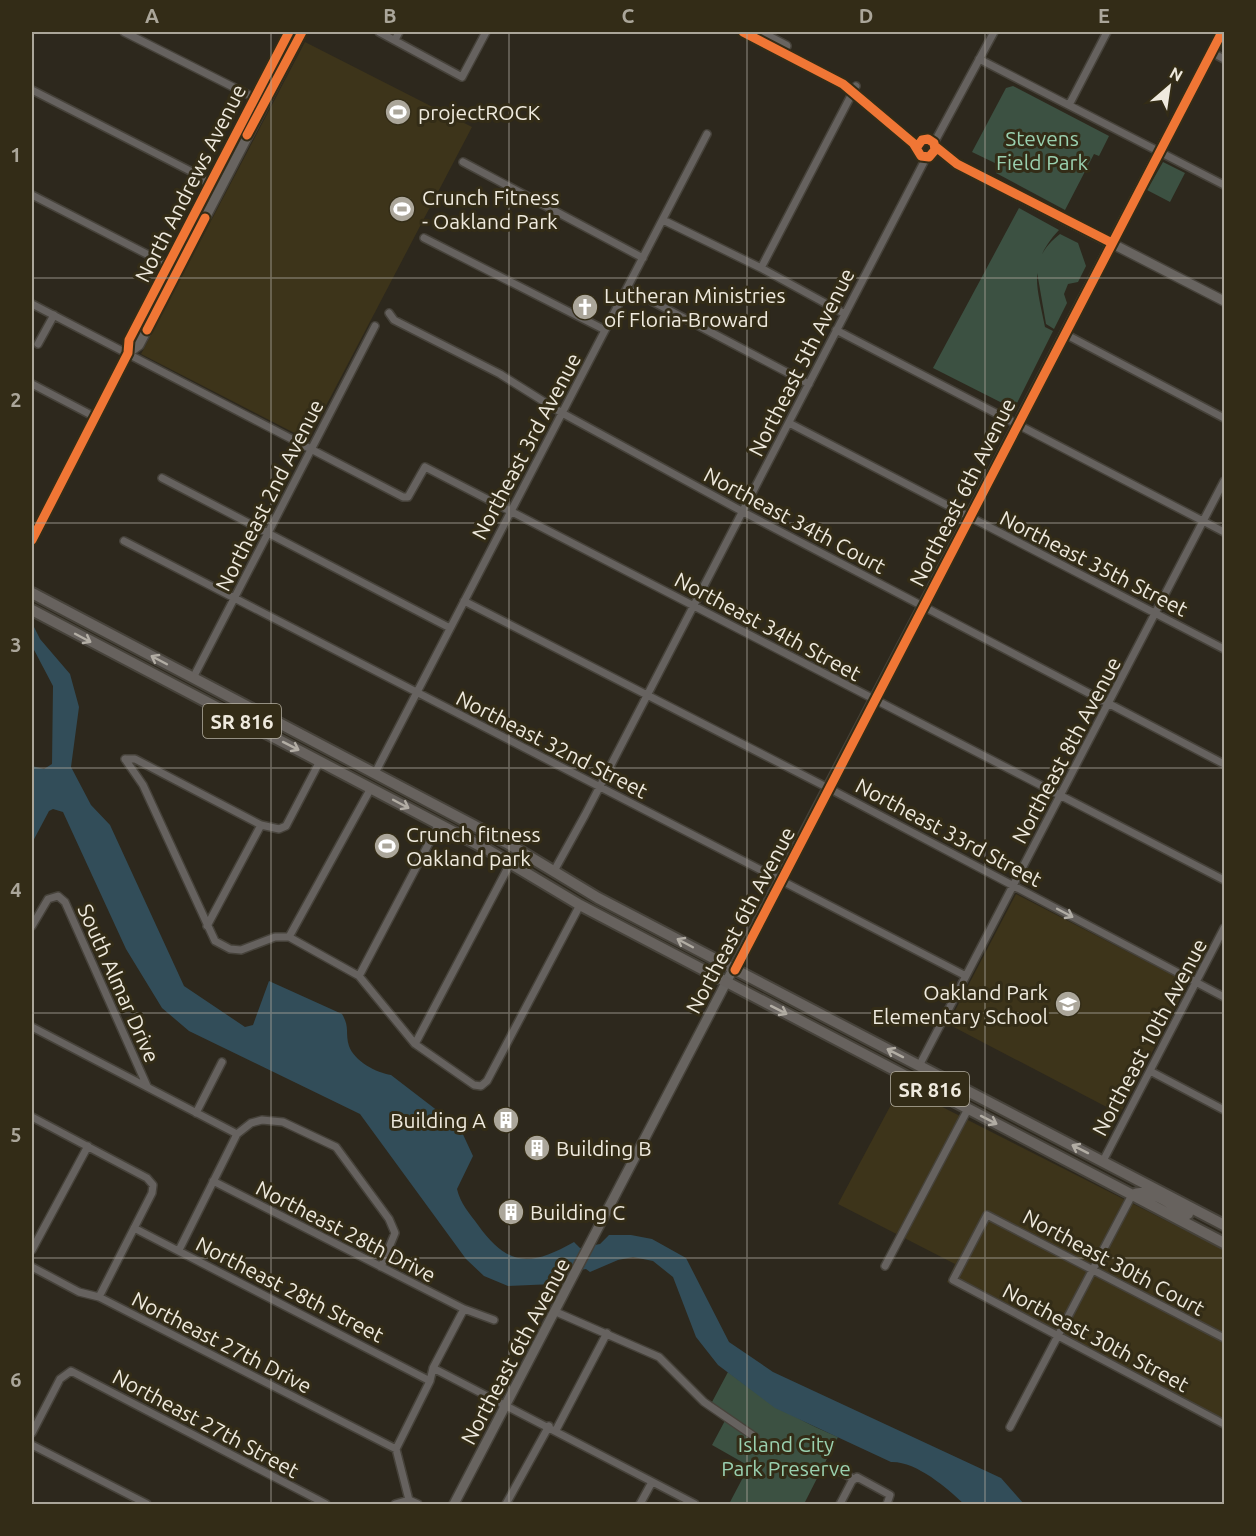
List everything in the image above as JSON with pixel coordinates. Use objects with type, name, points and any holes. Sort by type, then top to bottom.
[{"type":"main road","name":"SR 816","points":[[32,593],[462,819],[588,892],[1223,1224]]},
{"type":"main road","name":"SR 816","points":[[32,610],[510,862],[580,905],[728,984],[1224,1243]]},
{"type":"main road","points":[[164,681],[183,684],[193,678]]},
{"type":"main road","points":[[227,713],[236,707],[248,706]]},
{"type":"main road","points":[[349,777],[365,778],[375,773]]},
{"type":"main road","points":[[439,824],[449,819],[462,819]]},
{"type":"main road","points":[[523,870],[546,874],[554,871]]},
{"type":"main road","points":[[933,1091],[943,1091],[952,1083]]},
{"type":"main road","points":[[968,1109],[974,1103],[984,1099]]},
{"type":"main road","points":[[1028,1140],[1044,1141],[1090,1164],[1103,1161]]},
{"type":"main road","points":[[1132,1195],[1140,1191],[1148,1193],[1208,1224],[1223,1224]]},
{"type":"street","points":[[124,32],[255,98]]},
{"type":"street","name":"North Andrews Avenue","points":[[32,540],[128,353],[129,340],[290,32]]},
{"type":"street","name":"North Andrews Avenue","points":[[128,353],[139,345],[302,32]]},
{"type":"street","points":[[379,32],[462,77],[486,32]]},
{"type":"street","points":[[394,40],[399,32]]},
{"type":"street","points":[[743,32],[758,34],[854,89],[927,148],[1224,302]]},
{"type":"street","name":"Northeast 5th Avenue","points":[[554,871],[789,423],[927,148],[994,32]]},
{"type":"street","points":[[1069,105],[1107,32]]},
{"type":"street","name":"Northeast 6th Avenue","points":[[454,1504],[728,984],[1222,32]]},
{"type":"street","points":[[1211,52],[1224,59]]},
{"type":"street","points":[[979,59],[1224,185]]},
{"type":"street","points":[[761,268],[854,89]]},
{"type":"street","points":[[32,90],[200,176],[209,186],[219,191]]},
{"type":"street","name":"Northeast 3rd Avenue","points":[[375,773],[708,134]]},
{"type":"street","points":[[463,162],[643,258]]},
{"type":"street","points":[[200,176],[215,176],[224,181]]},
{"type":"street","points":[[32,195],[168,265]]},
{"type":"street","points":[[663,220],[761,268],[845,314]]},
{"type":"street","points":[[424,238],[605,330]]},
{"type":"street","points":[[627,288],[809,384]]},
{"type":"street","points":[[32,304],[311,448]]},
{"type":"street","name":"Northeast 34th Court","points":[[389,313],[394,320],[500,374],[562,413],[742,511],[1224,764]]},
{"type":"street","points":[[38,344],[54,315]]},
{"type":"street","name":"Northeast 2nd Avenue","points":[[193,678],[375,327]]},
{"type":"street","points":[[836,330],[1224,532]]},
{"type":"street","points":[[1065,334],[1224,418]]},
{"type":"street","points":[[32,384],[95,417]]},
{"type":"street","name":"Northeast 35th Street","points":[[789,423],[1224,649]]},
{"type":"street","name":"Northeast 34th Street","points":[[311,448],[408,497],[425,467],[1224,880]]},
{"type":"street","points":[[162,478],[450,628]]},
{"type":"street","name":"Northeast 8th Avenue","points":[[920,1066],[1224,481]]},
{"type":"street","name":"Northeast 32nd Street","points":[[123,541],[966,976]]},
{"type":"street","name":"Northeast 33rd Street","points":[[464,601],[645,696],[829,788],[1224,997]]},
{"type":"street","points":[[320,761],[286,826],[279,829],[261,825],[135,759],[125,759],[143,785],[215,941],[230,949],[241,950],[275,937],[289,937],[358,976],[415,1044],[471,1083],[482,1086],[580,905]]},
{"type":"street","points":[[289,937],[371,788]]},
{"type":"street","points":[[358,976],[439,824]]},
{"type":"street","points":[[207,926],[261,825]]},
{"type":"street","points":[[415,1044],[510,862]]},
{"type":"street","name":"South Almar Drive","points":[[32,926],[48,899],[58,896],[65,902],[147,1086]]},
{"type":"street","name":"Northeast 10th Avenue","points":[[1103,1161],[1224,928]]},
{"type":"street","points":[[32,1027],[237,1134]]},
{"type":"street","points":[[196,1113],[222,1062]]},
{"type":"street","points":[[1150,1071],[1224,1110]]},
{"type":"street","points":[[885,1266],[968,1109]]},
{"type":"street","points":[[32,1117],[147,1178],[153,1185],[152,1193],[99,1297]]},
{"type":"street","points":[[179,1250],[237,1134],[251,1124],[262,1120],[284,1122],[336,1147],[389,1219],[395,1233],[381,1267]]},
{"type":"street","points":[[32,1250],[88,1146]]},
{"type":"street","name":"Northeast 28th Drive","points":[[213,1182],[464,1309],[494,1320]]},
{"type":"street","points":[[1010,1427],[1132,1195]]},
{"type":"street","name":"Northeast 30th Court","points":[[952,1280],[987,1215],[1224,1338]]},
{"type":"street","name":"Northeast 28th Street","points":[[134,1228],[430,1381]]},
{"type":"street","name":"Northeast 27th Drive","points":[[32,1267],[79,1292],[99,1297],[396,1449]]},
{"type":"street","name":"Northeast 30th Street","points":[[952,1280],[1224,1424]]},
{"type":"street","points":[[409,1500],[396,1449],[430,1381],[433,1368],[464,1309]]},
{"type":"street","points":[[556,1312],[659,1357],[704,1402],[755,1437]]},
{"type":"street","points":[[556,1430],[607,1333]]},
{"type":"street","points":[[433,1368],[549,1426],[694,1504]]},
{"type":"street","name":"Northeast 27th Street","points":[[32,1433],[60,1379],[71,1371],[326,1504]]},
{"type":"street","points":[[506,1504],[549,1426]]},
{"type":"street","points":[[32,1445],[147,1504]]},
{"type":"street","points":[[835,1469],[854,1479],[857,1477],[890,1495],[887,1504]]},
{"type":"street","points":[[840,1504],[854,1479]]},
{"type":"street","points":[[640,1504],[652,1482]]},
{"type":"street","points":[[394,1504],[409,1500],[418,1504]]},
{"type":"shaded area","points":[[305,42],[472,127],[308,440],[141,354]]},
{"type":"shaded area","name":"Oakland Park Elementary School","points":[[1016,894],[1188,983],[1120,1114],[948,1024]]},
{"type":"shaded area","points":[[901,1086],[1224,1250],[1224,1429],[947,1282],[955,1264],[838,1204]]},
{"type":"green space","name":"Stevens Field Park","points":[[1013,86],[1109,136],[1099,156],[1094,154],[1065,210],[996,173],[999,165],[972,152],[1006,88]]},
{"type":"green space","points":[[1163,162],[1185,173],[1170,202],[1147,190]]},
{"type":"green space","points":[[1019,208],[1059,230],[1042,254],[1037,276],[1045,327],[1053,331],[1014,409],[933,368]]},
{"type":"green space","points":[[1060,234],[1078,243],[1086,266],[1078,282],[1068,284],[1064,294],[1067,303],[1054,329],[1046,324],[1037,272],[1044,251]]},
{"type":"green space","name":"Island City Park Preserve","points":[[728,1372],[780,1408],[838,1437],[804,1504],[729,1504],[749,1466],[712,1445],[728,1415],[712,1402]]},
{"type":"water","points":[[32,623],[40,639],[70,674],[79,707],[71,767],[91,805],[110,825],[184,986],[245,1027],[253,1025],[269,981],[342,1014],[346,1023],[349,1046],[356,1057],[373,1069],[391,1075],[460,1128],[473,1156],[457,1189],[458,1194],[478,1225],[500,1249],[511,1256],[533,1259],[545,1256],[574,1242],[580,1248],[600,1244],[609,1235],[631,1235],[652,1239],[686,1258],[729,1342],[773,1372],[1001,1478],[1024,1504],[964,1504],[940,1483],[921,1471],[901,1463],[891,1462],[775,1408],[718,1365],[696,1337],[673,1277],[653,1261],[633,1257],[618,1260],[590,1272],[586,1269],[567,1272],[554,1284],[508,1286],[484,1276],[466,1259],[360,1114],[189,1031],[162,1008],[126,949],[63,812],[53,809],[49,811],[32,843],[32,766],[44,769],[52,764],[53,686],[32,646]]},
{"type":"cycle path","points":[[32,540],[128,353],[129,340],[289,32]]},
{"type":"cycle path","points":[[247,135],[302,32]]},
{"type":"cycle path","points":[[743,32],[843,84],[913,143],[921,156],[929,157],[935,150],[934,143],[928,139],[922,140],[917,147]]},
{"type":"cycle path","points":[[735,970],[1222,32]]},
{"type":"cycle path","points":[[936,147],[957,164],[1112,243]]},
{"type":"cycle path","points":[[147,330],[205,218]]},
{"type":"place","name":"projectROCK","points":[[398,112]]},
{"type":"place","name":"Crunch Fitness - Oakland Park","points":[[402,209]]},
{"type":"place","name":"Lutheran Ministries of Floria-Broward","points":[[585,307]]},
{"type":"place","name":"Crunch fitness Oakland park","points":[[387,846]]},
{"type":"place","name":"Oakland Park Elementary School","points":[[1068,1004]]},
{"type":"place","name":"Building A","points":[[506,1120]]},
{"type":"place","name":"Building B","points":[[537,1148]]},
{"type":"place","name":"Building C","points":[[511,1212]]}]
